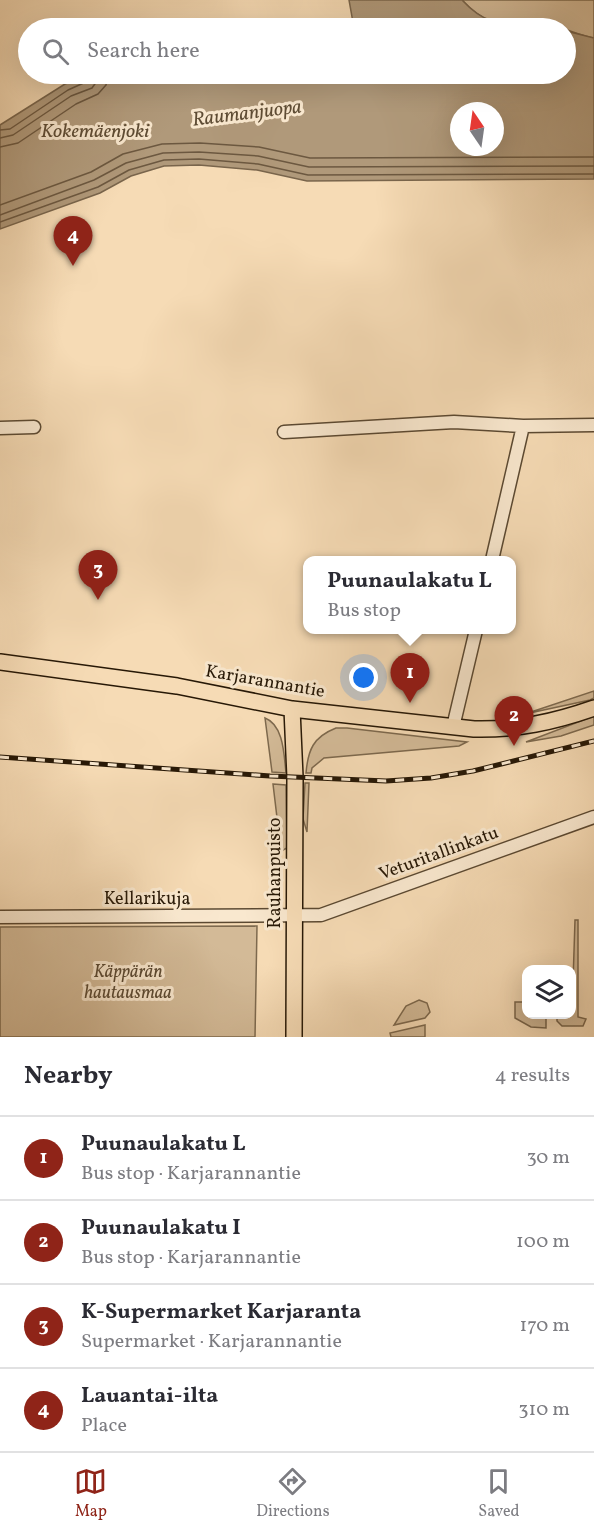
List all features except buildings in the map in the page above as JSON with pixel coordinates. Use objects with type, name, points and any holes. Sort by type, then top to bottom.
[{"type":"main road","name":"Karjarannantie","points":[[0,662],[177,686],[291,708],[453,727],[502,730],[537,725],[594,708]]},
{"type":"main road","name":"Rauhanpuisto","points":[[291,708],[295,777],[294,1037]]},
{"type":"street","points":[[284,432],[454,422],[523,426],[594,425]]},
{"type":"street","points":[[493,556],[523,426]]},
{"type":"street","points":[[0,428],[34,427]]},
{"type":"street","points":[[453,727],[475,634]]},
{"type":"street","name":"Veturitallinkatu","points":[[294,917],[321,915],[341,909],[594,817]]},
{"type":"street","name":"Kellarikuja","points":[[0,917],[294,917]]},
{"type":"green space","points":[[462,0],[594,0],[594,38],[576,33],[576,18],[485,18]]},
{"type":"green space","points":[[594,691],[594,698],[590,700],[525,714]]},
{"type":"green space","points":[[594,716],[594,725],[561,736],[526,742]]},
{"type":"green space","points":[[265,718],[276,727],[279,734],[286,773],[272,772]]},
{"type":"green space","points":[[336,728],[467,742],[459,746],[324,758],[312,768],[311,773],[306,773],[313,745],[322,736]]},
{"type":"green space","points":[[305,783],[309,783],[307,832],[303,819]]},
{"type":"green space","points":[[273,784],[286,785],[287,848],[281,851]]},
{"type":"green space","points":[[575,920],[578,920],[578,1017],[586,1019],[583,1026],[562,1026],[557,1019],[576,1019],[576,965],[574,965]]},
{"type":"green space","name":"Käppärän hautausmaa","points":[[257,926],[255,1037],[0,1037],[0,927]]},
{"type":"green space","points":[[419,1000],[427,1003],[430,1012],[425,1018],[394,1025],[406,1006]]},
{"type":"green space","points":[[515,1002],[522,1002],[522,1019],[546,1019],[546,1028],[531,1027],[515,1018]]},
{"type":"green space","points":[[425,1025],[425,1037],[391,1037],[390,1033]]},
{"type":"water","points":[[349,0],[462,0],[484,18],[352,18]]},
{"type":"water","name":"Kokemäenjoki","points":[[576,34],[594,38],[594,179],[307,181],[257,170],[199,165],[164,166],[131,176],[100,193],[0,229],[0,125],[65,84],[576,84]]},
{"type":"railway","points":[[0,757],[270,776],[386,781],[431,778],[473,771],[594,741]]},
{"type":"place","name":"Lauantai-ilta","points":[[73,266]]},
{"type":"place","name":"K-Supermarket Karjaranta","points":[[98,600]]},
{"type":"place","name":"Puunaulakatu L","points":[[410,703]]},
{"type":"place","name":"Puunaulakatu I","points":[[514,746]]},
{"type":"water label","name":"Raumanjuopa","points":[[247,114]]}]
